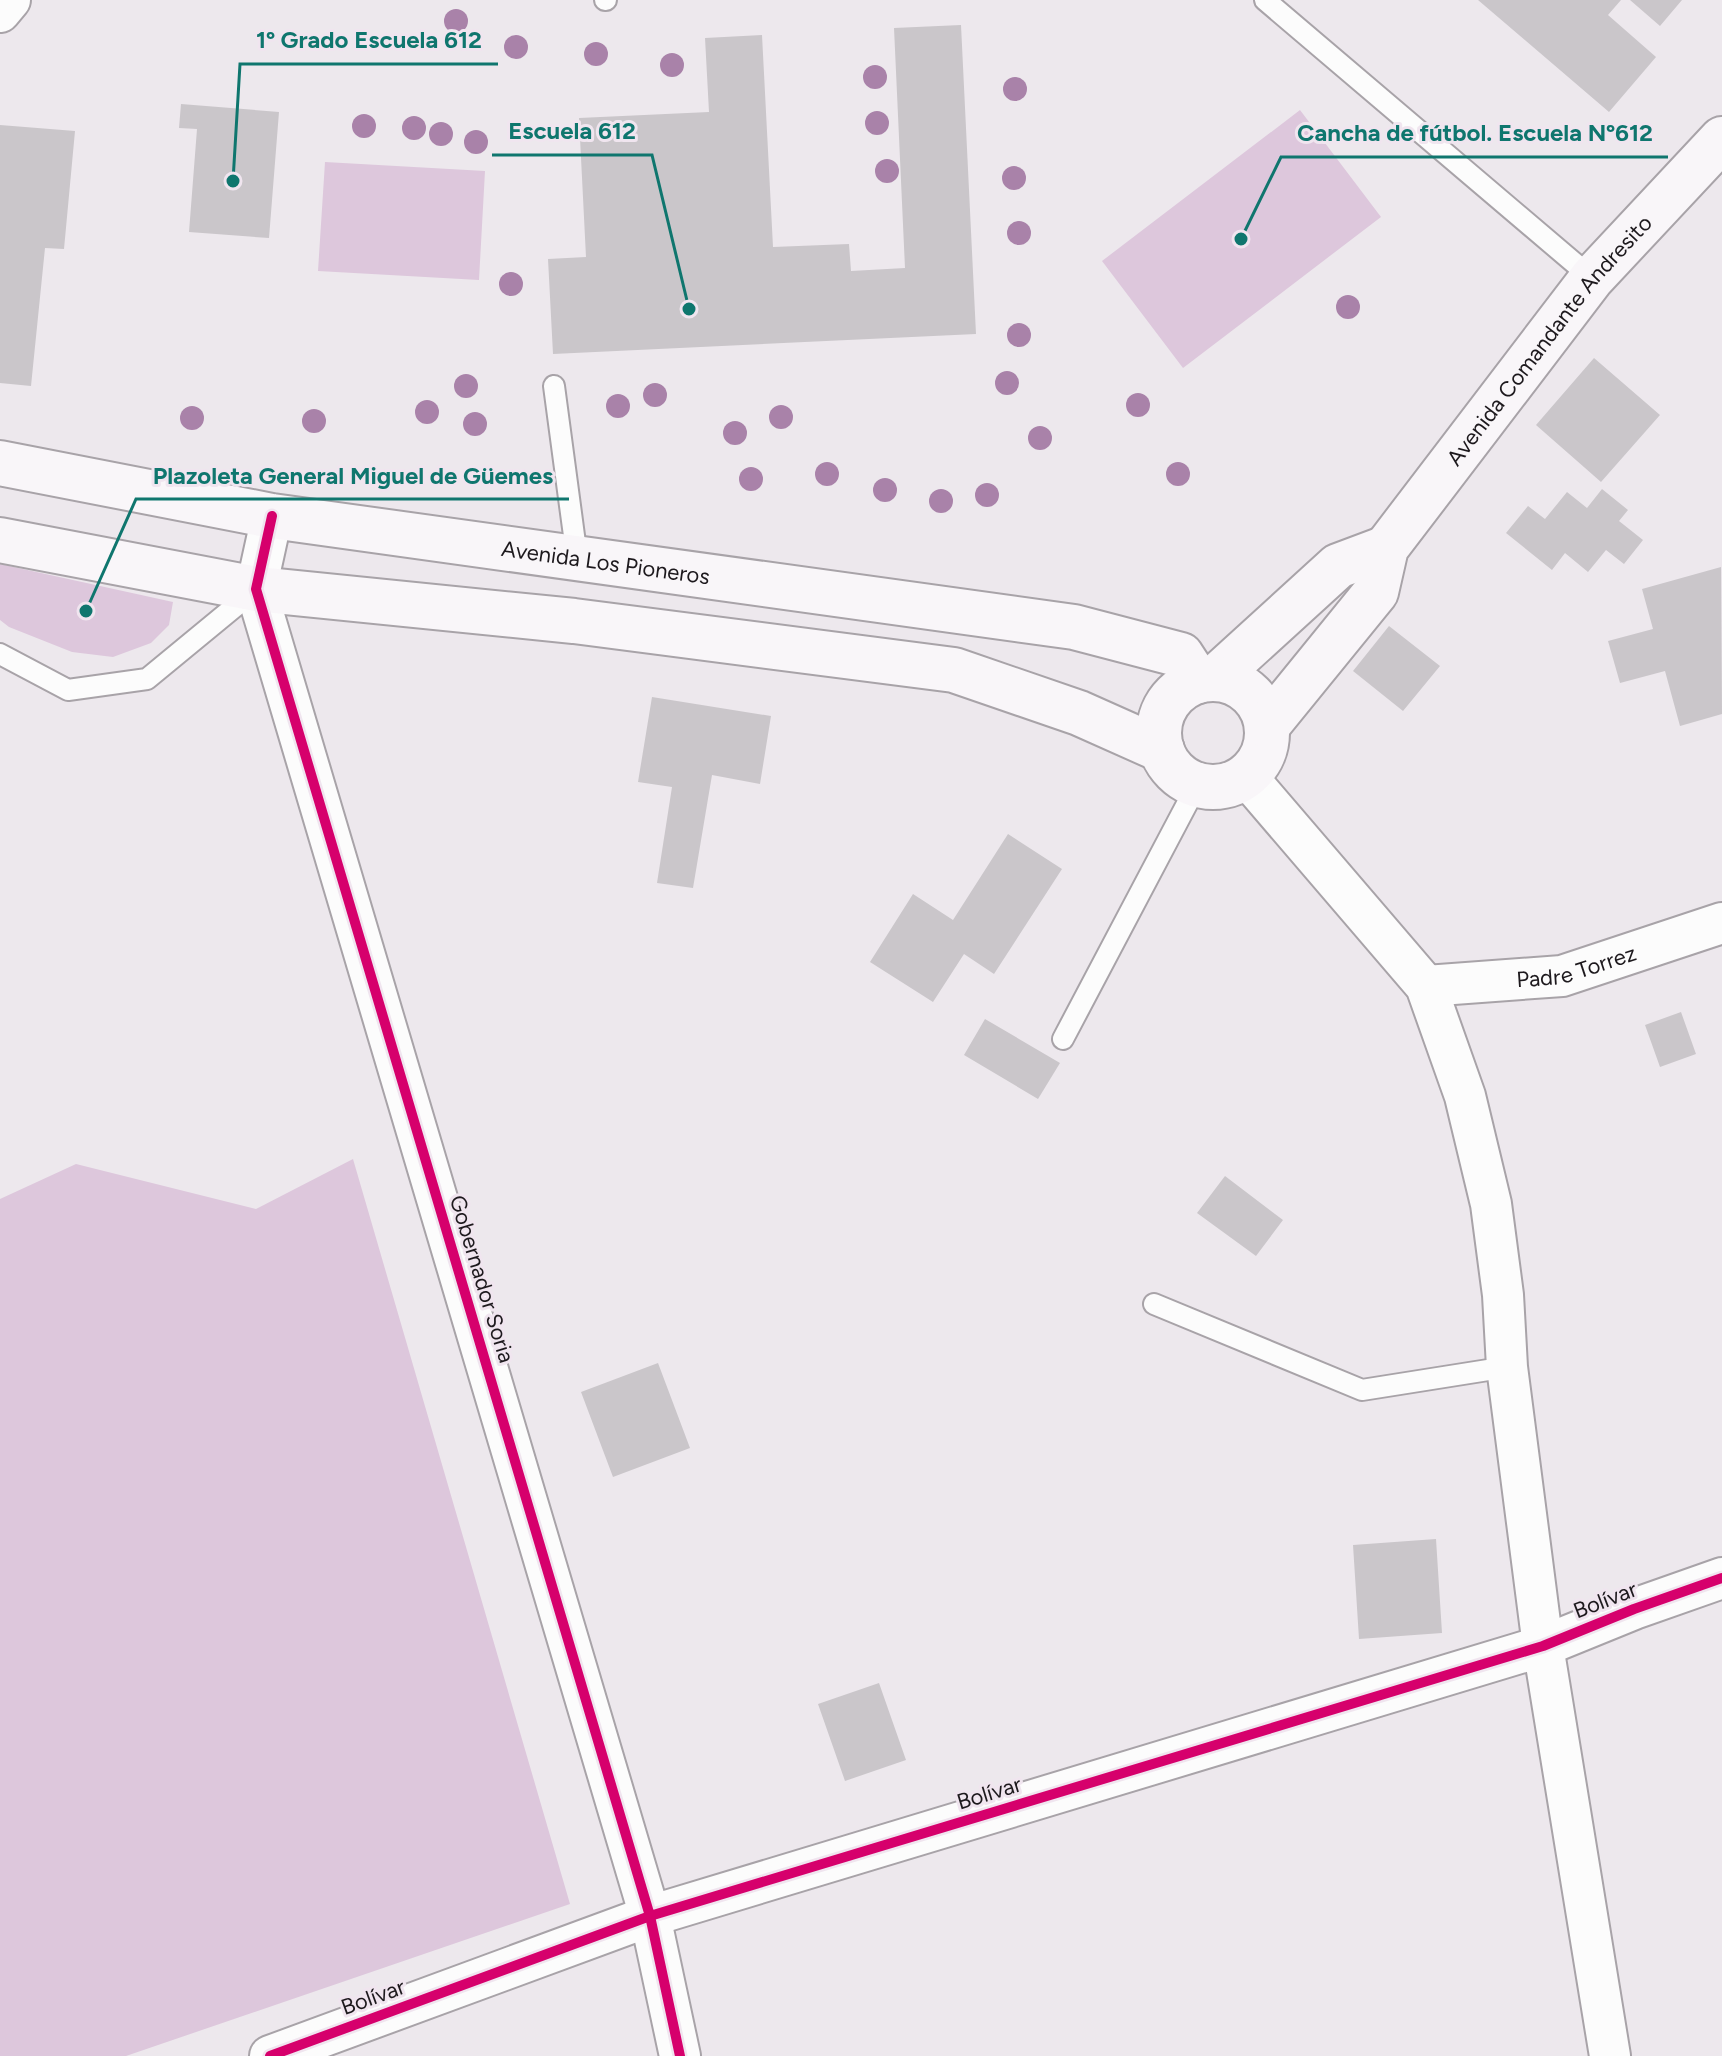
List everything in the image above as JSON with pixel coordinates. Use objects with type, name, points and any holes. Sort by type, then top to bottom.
[{"type":"main road","name":"Avenida Comandante Andresito","points":[[1267,726],[1376,592],[1386,548],[1592,278],[1720,144]]},
{"type":"main road","name":"Avenida Los Pioneros","points":[[0,463],[272,516],[1074,627],[1181,655],[1206,680]]},
{"type":"main road","points":[[0,540],[256,589],[574,621],[954,670],[1079,713],[1162,750]]},
{"type":"main road","points":[[1206,680],[1229,682],[1243,689],[1263,711],[1267,726],[1263,754],[1246,776],[1231,784],[1214,787],[1197,785],[1182,777],[1170,765],[1162,750],[1159,733],[1162,716],[1176,695],[1206,680],[1338,566],[1386,548]]},
{"type":"street","points":[[0,12],[10,0]]},
{"type":"street","name":"Gobernador Soria","points":[[272,516],[256,589],[650,1916],[680,2056]]},
{"type":"street","points":[[1246,776],[1426,986],[1465,1096],[1491,1204],[1503,1295],[1507,1367],[1543,1646],[1610,2056]]},
{"type":"street","name":"Padre Torrez","points":[[1426,986],[1562,976],[1722,923]]},
{"type":"street","name":"Bolívar","points":[[270,2056],[650,1916],[1543,1646],[1722,1578]]},
{"type":"lane","points":[[1265,0],[1592,278]]},
{"type":"lane","points":[[554,386],[577,558]]},
{"type":"lane","points":[[0,654],[68,690],[147,679],[256,589]]},
{"type":"lane","points":[[1063,1039],[1197,785]]},
{"type":"lane","points":[[1154,1304],[1362,1390],[1507,1367]]},
{"type":"shaded area","points":[[1300,110],[1381,217],[1183,368],[1102,261]]},
{"type":"shaded area","points":[[325,162],[485,171],[479,280],[318,271]]},
{"type":"shaded area","points":[[0,564],[173,602],[169,625],[151,643],[113,657],[72,652],[9,627],[0,620]]},
{"type":"shaded area","points":[[353,1159],[570,1904],[126,2056],[0,2056],[0,1199],[76,1164],[256,1209]]},
{"type":"building","points":[[1478,0],[1621,0],[1608,15],[1656,57],[1609,112]]},
{"type":"building","points":[[1630,0],[1682,0],[1660,26]]},
{"type":"building","points":[[961,25],[976,334],[553,354],[548,259],[586,257],[579,118],[709,112],[705,38],[762,35],[773,247],[849,244],[851,271],[905,268],[894,28]]},
{"type":"building","points":[[181,104],[279,112],[269,238],[189,232],[197,129],[179,128]]},
{"type":"building","points":[[0,125],[75,131],[64,249],[45,248],[31,386],[0,383]]},
{"type":"building","points":[[1594,358],[1660,415],[1601,482],[1536,425]]},
{"type":"building","points":[[1602,489],[1628,510],[1619,521],[1643,540],[1624,564],[1606,550],[1588,572],[1565,553],[1552,570],[1506,533],[1528,506],[1545,519],[1567,492],[1587,508]]},
{"type":"building","points":[[1721,567],[1722,714],[1680,726],[1665,671],[1620,683],[1608,641],[1653,629],[1642,589]]},
{"type":"building","points":[[1389,626],[1440,666],[1403,711],[1353,671]]},
{"type":"building","points":[[652,697],[771,716],[760,784],[712,775],[693,888],[657,883],[672,787],[638,782]]},
{"type":"building","points":[[1008,834],[1062,869],[994,974],[964,954],[933,1002],[870,962],[913,894],[953,920]]},
{"type":"building","points":[[1681,1012],[1696,1054],[1660,1067],[1645,1025]]},
{"type":"building","points":[[985,1019],[1060,1063],[1038,1099],[964,1055]]},
{"type":"building","points":[[1225,1176],[1283,1220],[1256,1256],[1197,1213]]},
{"type":"building","points":[[658,1363],[690,1448],[613,1477],[581,1392]]},
{"type":"building","points":[[1436,1539],[1442,1633],[1359,1639],[1353,1545]]},
{"type":"building","points":[[879,1683],[906,1760],[845,1781],[818,1704]]},
{"type":"cycle path","points":[[272,516],[256,589],[650,1916],[680,2056]]},
{"type":"cycle path","points":[[270,2056],[650,1916],[1543,1646],[1722,1578]]},
{"type":"place","name":"1º Grado Escuela 612","points":[[233,181]]},
{"type":"place","name":"Cancha de fútbol. Escuela Nº612","points":[[1241,239]]},
{"type":"place","name":"Escuela 612","points":[[689,309]]},
{"type":"place","name":"Plazoleta General Miguel de Güemes","points":[[86,611]]}]
